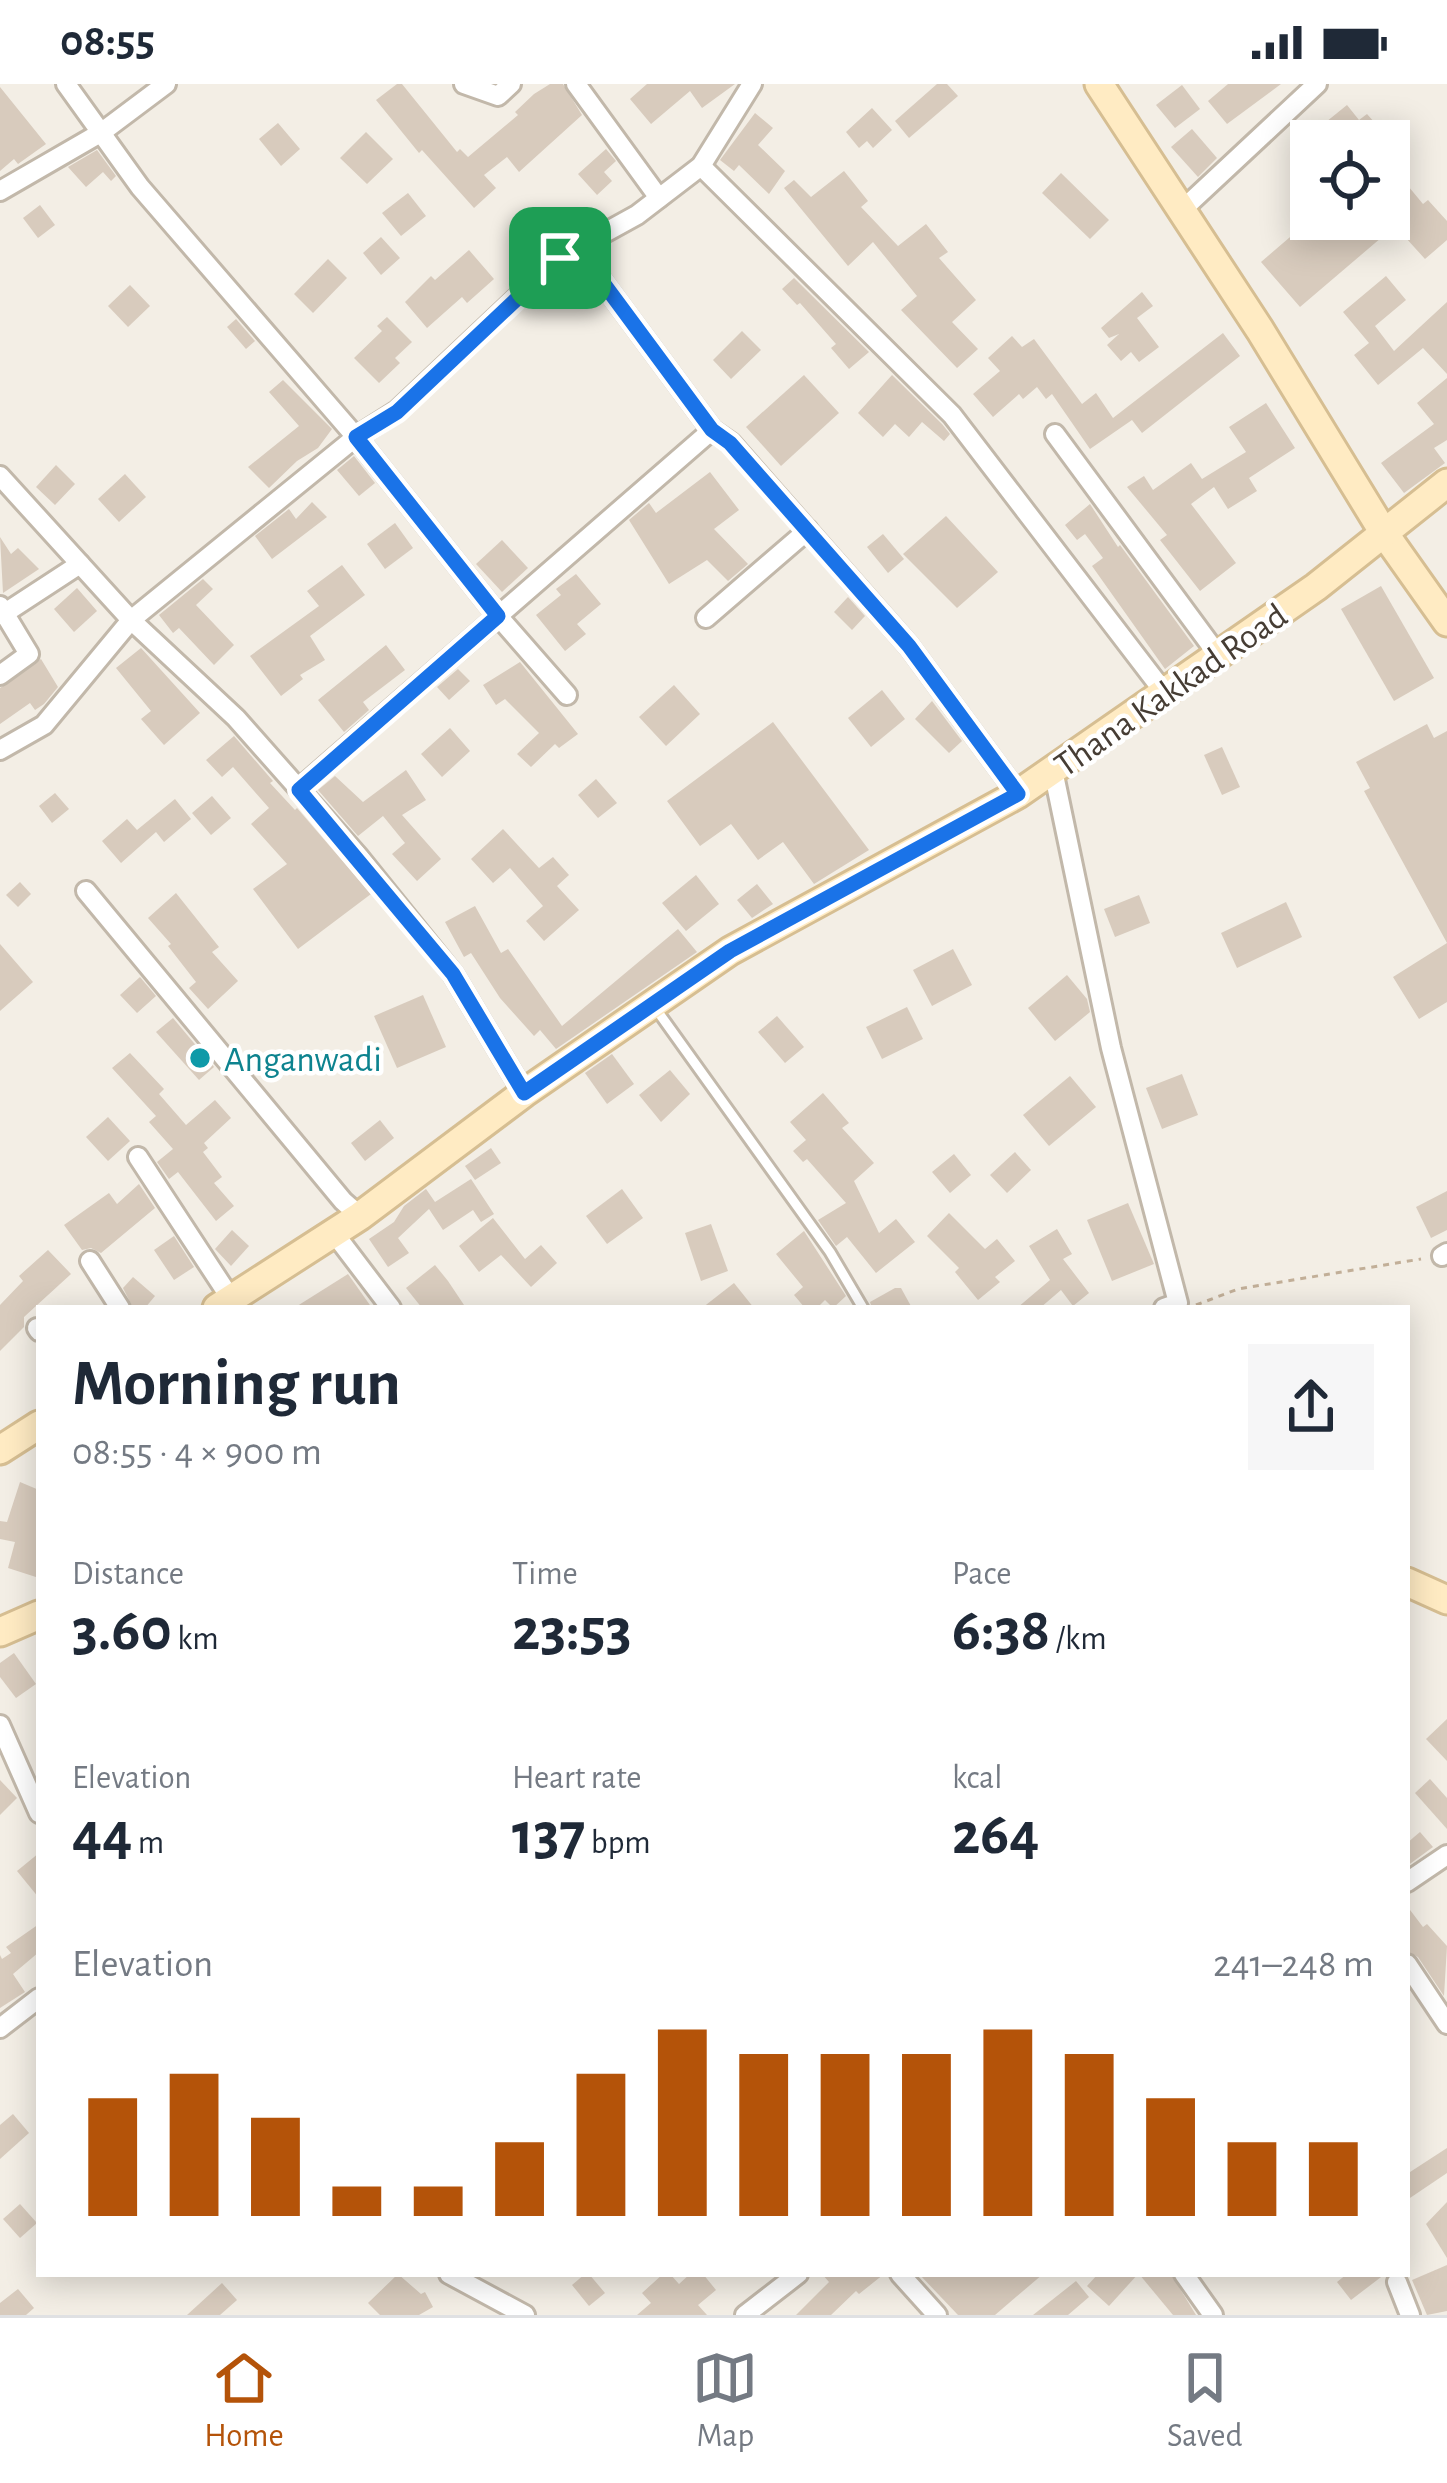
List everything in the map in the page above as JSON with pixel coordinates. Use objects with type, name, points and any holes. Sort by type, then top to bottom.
[{"type":"main road","points":[[1099,84],[1384,533],[1447,622]]},
{"type":"main road","name":"Thana Kakkad Road","points":[[224,1304],[360,1216],[524,1093],[730,951],[1018,794],[1316,587],[1447,483]]},
{"type":"main road","points":[[0,1450],[36,1427]]},
{"type":"main road","points":[[1410,1583],[1447,1600]]},
{"type":"main road","points":[[4,1622],[36,1616]]},
{"type":"street","points":[[66,84],[140,187],[356,437],[567,695]]},
{"type":"street","points":[[0,191],[102,132],[166,84]]},
{"type":"street","points":[[464,84],[498,95],[511,84]]},
{"type":"street","points":[[576,84],[659,198]]},
{"type":"street","points":[[0,750],[44,725],[131,620],[356,437],[397,412],[560,258],[659,198],[701,166],[752,84]]},
{"type":"street","points":[[1182,210],[1316,84]]},
{"type":"street","points":[[701,166],[952,415],[1164,692]]},
{"type":"street","points":[[578,249],[712,430],[730,443],[909,646],[1018,794]]},
{"type":"street","points":[[299,790],[712,430]]},
{"type":"street","points":[[1055,434],[1218,656]]},
{"type":"street","points":[[0,476],[131,620],[236,718],[299,790],[453,974],[524,1093]]},
{"type":"street","points":[[706,618],[808,530]]},
{"type":"street","points":[[0,674],[29,654],[1,610],[80,564]]},
{"type":"street","points":[[1053,770],[1111,1048],[1178,1303],[1172,1305]]},
{"type":"street","points":[[86,891],[360,1216]]},
{"type":"street","points":[[138,1156],[224,1304]]},
{"type":"street","points":[[334,1232],[389,1305]]},
{"type":"street","points":[[90,1261],[118,1305]]},
{"type":"street","points":[[0,1725],[36,1807]]},
{"type":"street","points":[[1410,1880],[1447,1855]]},
{"type":"street","points":[[1410,1968],[1447,2024]]},
{"type":"street","points":[[0,2028],[36,2000]]},
{"type":"street","points":[[455,2277],[525,2315]]},
{"type":"street","points":[[746,2315],[794,2277]]},
{"type":"street","points":[[903,2277],[937,2315]]},
{"type":"street","points":[[1186,2277],[1213,2315]]},
{"type":"street","points":[[1397,2282],[1410,2315]]},
{"type":"lane","points":[[652,1005],[830,1252],[861,1305]]},
{"type":"path","points":[[1197,1305],[1238,1289],[1445,1255]]},
{"type":"building","points":[[402,84],[457,152],[460,149],[468,157],[550,84],[563,84],[582,115],[519,172],[507,157],[484,175],[496,188],[474,208],[422,150],[419,153],[376,100]]},
{"type":"building","points":[[647,84],[735,84],[702,108],[690,91],[651,124],[630,99]]},
{"type":"building","points":[[937,84],[947,84],[958,96],[909,138],[895,121]]},
{"type":"building","points":[[1228,84],[1281,84],[1227,124],[1208,101]]},
{"type":"building","points":[[1182,85],[1200,109],[1175,128],[1156,105]]},
{"type":"building","points":[[0,87],[46,144],[0,171]]},
{"type":"building","points":[[1347,105],[1359,120],[1328,120]]},
{"type":"building","points":[[872,108],[892,130],[873,148],[867,141],[859,148],[846,132]]},
{"type":"building","points":[[755,113],[773,128],[758,145],[785,171],[769,194],[739,165],[734,171],[720,160]]},
{"type":"building","points":[[278,123],[300,149],[281,166],[259,139]]},
{"type":"building","points":[[1192,129],[1217,158],[1198,177],[1171,147]]},
{"type":"building","points":[[366,132],[393,159],[367,184],[340,158]]},
{"type":"building","points":[[606,149],[616,161],[604,172],[612,181],[597,195],[578,174]]},
{"type":"building","points":[[97,150],[116,176],[111,181],[103,172],[86,187],[68,167]]},
{"type":"building","points":[[844,171],[868,201],[861,207],[898,246],[926,224],[948,252],[939,258],[976,300],[952,322],[978,349],[957,368],[901,310],[917,296],[873,242],[848,266],[784,188],[794,180],[811,197]]},
{"type":"building","points":[[1061,173],[1109,220],[1090,239],[1042,193]]},
{"type":"building","points":[[1410,188],[1447,221],[1447,240],[1425,259],[1408,240]]},
{"type":"building","points":[[408,193],[426,216],[401,236],[382,213]]},
{"type":"building","points":[[40,205],[55,225],[38,238],[23,218]]},
{"type":"building","points":[[381,237],[400,258],[381,275],[363,253]]},
{"type":"building","points":[[1290,237],[1379,240],[1300,307],[1261,262]]},
{"type":"building","points":[[469,250],[494,279],[467,303],[462,297],[427,328],[405,302],[431,276],[435,280]]},
{"type":"building","points":[[328,259],[347,278],[313,313],[294,294]]},
{"type":"building","points":[[1386,276],[1406,300],[1375,326],[1394,351],[1447,302],[1447,374],[1423,348],[1378,385],[1354,355],[1369,343],[1343,312]]},
{"type":"building","points":[[794,278],[869,352],[849,369],[831,348],[836,344],[782,289]]},
{"type":"building","points":[[130,285],[150,306],[128,327],[108,306]]},
{"type":"building","points":[[1142,292],[1153,306],[1137,318],[1159,347],[1139,362],[1131,352],[1121,361],[1107,345],[1119,334],[1109,338],[1101,328]]},
{"type":"building","points":[[387,317],[412,342],[395,358],[400,363],[379,383],[354,358],[382,331],[377,326]]},
{"type":"building","points":[[236,319],[255,341],[246,349],[227,327]]},
{"type":"building","points":[[742,331],[761,350],[731,379],[713,360]]},
{"type":"building","points":[[1223,333],[1240,356],[1142,433],[1132,420],[1090,449],[1052,394],[1046,399],[1037,387],[1023,399],[1019,394],[993,417],[973,394],[1000,371],[988,358],[1012,336],[1022,347],[1034,339],[1082,404],[1096,393],[1113,418]]},
{"type":"building","points":[[804,375],[839,413],[781,466],[746,427]]},
{"type":"building","points":[[892,375],[950,434],[944,441],[922,422],[909,437],[895,424],[883,437],[858,413]]},
{"type":"building","points":[[1447,378],[1447,440],[1434,448],[1445,463],[1404,493],[1381,463],[1434,424],[1417,403]]},
{"type":"building","points":[[283,380],[332,429],[318,448],[269,488],[248,467],[299,426],[269,392]]},
{"type":"building","points":[[1266,403],[1295,448],[1249,478],[1257,491],[1228,509],[1214,487],[1191,504],[1236,563],[1200,591],[1160,540],[1167,535],[1127,487],[1144,476],[1153,490],[1191,463],[1202,479],[1246,452],[1229,427]]},
{"type":"building","points":[[354,456],[375,483],[359,496],[337,470]]},
{"type":"building","points":[[56,465],[75,484],[55,505],[36,487]]},
{"type":"building","points":[[710,472],[739,510],[714,529],[748,564],[728,581],[707,560],[669,584],[629,520],[649,503],[656,513]]},
{"type":"building","points":[[125,474],[146,497],[119,522],[98,499]]},
{"type":"building","points":[[312,502],[327,517],[272,559],[255,536],[289,509],[296,519]]},
{"type":"building","points":[[1090,504],[1194,646],[1165,669],[1092,566],[1103,558],[1085,534],[1077,540],[1065,525]]},
{"type":"building","points":[[946,516],[998,572],[957,608],[903,554]]},
{"type":"building","points":[[395,523],[413,548],[385,569],[367,544]]},
{"type":"building","points":[[883,534],[904,559],[888,573],[867,547]]},
{"type":"building","points":[[0,537],[11,554],[18,548],[39,569],[3,593]]},
{"type":"building","points":[[502,540],[528,568],[502,592],[476,564]]},
{"type":"building","points":[[342,565],[365,595],[310,636],[325,660],[300,675],[303,679],[281,696],[250,656],[319,606],[307,591]]},
{"type":"building","points":[[576,574],[601,604],[577,624],[586,634],[565,651],[536,615],[561,595],[556,589]]},
{"type":"building","points":[[203,579],[213,589],[196,605],[234,645],[214,665],[179,628],[173,633],[159,615]]},
{"type":"building","points":[[1381,586],[1434,678],[1394,701],[1341,609]]},
{"type":"building","points":[[77,588],[97,611],[74,632],[54,609]]},
{"type":"building","points":[[848,597],[865,616],[852,630],[834,612]]},
{"type":"building","points":[[386,645],[405,670],[363,702],[369,710],[344,732],[318,700]]},
{"type":"building","points":[[141,648],[200,713],[164,745],[141,719],[151,711],[116,668]]},
{"type":"building","points":[[41,659],[58,687],[35,710],[30,703],[0,724],[0,688]]},
{"type":"building","points":[[520,662],[578,734],[559,748],[555,744],[531,767],[517,754],[539,733],[505,699],[496,705],[483,685]]},
{"type":"building","points":[[458,669],[470,681],[449,700],[437,687]]},
{"type":"building","points":[[674,685],[700,714],[666,746],[639,717]]},
{"type":"building","points":[[882,690],[905,719],[871,747],[848,718]]},
{"type":"building","points":[[932,701],[962,741],[949,753],[915,719]]},
{"type":"building","points":[[773,722],[869,850],[814,884],[783,842],[758,860],[731,824],[700,846],[667,801]]},
{"type":"building","points":[[1427,724],[1434,738],[1447,731],[1447,943],[1364,791],[1370,788],[1356,762]]},
{"type":"building","points":[[450,728],[470,751],[442,777],[421,754]]},
{"type":"building","points":[[234,736],[371,894],[298,949],[253,889],[287,864],[251,824],[269,808],[233,767],[222,777],[206,760]]},
{"type":"building","points":[[1222,747],[1240,787],[1222,795],[1204,755]]},
{"type":"building","points":[[406,770],[426,800],[402,815],[441,859],[417,881],[392,854],[405,843],[383,816],[358,836],[318,790],[335,776],[363,802]]},
{"type":"building","points":[[596,779],[617,803],[598,818],[578,795]]},
{"type":"building","points":[[55,793],[69,809],[52,823],[39,806]]},
{"type":"building","points":[[212,796],[231,818],[211,835],[192,813]]},
{"type":"building","points":[[175,799],[191,819],[164,842],[156,832],[121,863],[102,841],[127,819],[137,830]]},
{"type":"building","points":[[503,829],[539,868],[553,857],[569,875],[557,886],[579,910],[544,941],[526,921],[543,906],[510,868],[493,883],[471,859]]},
{"type":"building","points":[[696,875],[719,904],[686,931],[662,903]]},
{"type":"building","points":[[20,882],[31,894],[18,907],[6,895]]},
{"type":"building","points":[[757,884],[773,904],[752,918],[737,900]]},
{"type":"building","points":[[176,893],[219,947],[212,952],[238,981],[208,1009],[189,988],[196,982],[168,946],[171,944],[148,918]]},
{"type":"building","points":[[1139,895],[1150,923],[1115,937],[1104,909]]},
{"type":"building","points":[[1286,902],[1302,937],[1237,968],[1221,933]]},
{"type":"building","points":[[475,906],[501,953],[508,949],[562,1026],[678,929],[697,952],[556,1049],[540,1030],[534,1036],[500,998],[471,953],[464,957],[445,922]]},
{"type":"building","points":[[1447,943],[1447,1002],[1419,1019],[1393,977]]},
{"type":"building","points":[[0,944],[33,982],[0,1011]]},
{"type":"building","points":[[953,949],[972,985],[932,1006],[913,970]]},
{"type":"building","points":[[1067,975],[1087,999],[1090,1012],[1055,1041],[1028,1008]]},
{"type":"building","points":[[140,977],[156,996],[137,1013],[120,995]]},
{"type":"building","points":[[423,995],[446,1047],[397,1068],[374,1016]]},
{"type":"building","points":[[907,1007],[923,1039],[882,1059],[866,1027]]},
{"type":"building","points":[[777,1016],[804,1047],[785,1063],[758,1032]]},
{"type":"building","points":[[173,1018],[214,1067],[199,1080],[156,1032]]},
{"type":"building","points":[[130,1053],[164,1089],[159,1094],[186,1125],[215,1100],[231,1118],[204,1143],[208,1148],[203,1152],[222,1177],[214,1183],[234,1206],[216,1221],[178,1172],[169,1179],[157,1162],[173,1149],[149,1122],[156,1116],[112,1068]]},
{"type":"building","points":[[612,1054],[634,1084],[607,1104],[585,1073]]},
{"type":"building","points":[[670,1070],[690,1094],[661,1122],[639,1095]]},
{"type":"building","points":[[1182,1074],[1198,1115],[1162,1129],[1146,1088]]},
{"type":"building","points":[[1070,1076],[1096,1107],[1049,1146],[1023,1115]]},
{"type":"building","points":[[823,1093],[849,1123],[842,1128],[874,1163],[854,1181],[879,1233],[896,1219],[915,1242],[876,1273],[847,1237],[836,1246],[818,1220],[846,1203],[807,1159],[803,1162],[793,1151],[806,1140],[790,1122]]},
{"type":"building","points":[[108,1117],[130,1141],[108,1161],[86,1137]]},
{"type":"building","points":[[380,1120],[394,1138],[365,1161],[351,1143]]},
{"type":"building","points":[[491,1148],[501,1163],[475,1180],[465,1166]]},
{"type":"building","points":[[1015,1152],[1031,1170],[1007,1193],[990,1175]]},
{"type":"building","points":[[954,1154],[971,1175],[950,1193],[932,1172]]},
{"type":"building","points":[[471,1179],[494,1214],[481,1222],[473,1210],[443,1230],[429,1209],[398,1238],[409,1253],[388,1267],[369,1239],[394,1222],[404,1206],[426,1189],[435,1202]]},
{"type":"building","points":[[139,1184],[155,1208],[101,1253],[82,1250],[64,1225],[109,1193],[117,1204]]},
{"type":"building","points":[[622,1189],[643,1218],[607,1244],[586,1216]]},
{"type":"building","points":[[1447,1191],[1447,1230],[1431,1238],[1416,1207]]},
{"type":"building","points":[[1128,1203],[1154,1264],[1112,1281],[1087,1220]]},
{"type":"building","points":[[949,1213],[985,1249],[997,1239],[1015,1261],[978,1300],[955,1272],[959,1268],[927,1236]]},
{"type":"building","points":[[493,1218],[525,1259],[541,1245],[557,1263],[531,1287],[501,1255],[479,1272],[459,1246]]},
{"type":"building","points":[[711,1224],[728,1271],[701,1281],[685,1233]]},
{"type":"building","points":[[1057,1229],[1072,1254],[1063,1259],[1089,1293],[1074,1305],[1061,1290],[1044,1305],[1021,1305],[1050,1280],[1029,1246]]},
{"type":"building","points":[[232,1230],[249,1246],[231,1266],[215,1249]]},
{"type":"building","points":[[804,1231],[846,1296],[836,1305],[825,1300],[820,1305],[802,1305],[794,1295],[803,1287],[776,1254]]},
{"type":"building","points":[[174,1236],[194,1267],[174,1280],[154,1250]]},
{"type":"building","points":[[48,1250],[71,1274],[24,1317],[24,1327],[0,1351],[0,1305],[23,1281],[19,1276]]},
{"type":"building","points":[[435,1265],[464,1305],[420,1305],[406,1288]]},
{"type":"building","points":[[348,1274],[370,1305],[299,1305]]},
{"type":"building","points":[[133,1277],[155,1296],[148,1305],[132,1305],[123,1288]]},
{"type":"building","points":[[734,1283],[752,1305],[706,1305]]},
{"type":"building","points":[[901,1288],[910,1305],[871,1305]]},
{"type":"building","points":[[20,1482],[36,1489],[36,1577],[8,1568],[15,1542],[0,1539],[0,1521],[7,1522]]},
{"type":"building","points":[[14,1653],[36,1684],[16,1698],[0,1677],[0,1663]]},
{"type":"building","points":[[1447,1719],[1447,1761],[1426,1739]]},
{"type":"building","points":[[1430,1779],[1447,1798],[1447,1829],[1415,1793]]},
{"type":"building","points":[[0,1780],[17,1798],[0,1815]]},
{"type":"building","points":[[1420,1832],[1433,1847],[1410,1864],[1410,1840]]},
{"type":"building","points":[[36,1855],[36,1894],[17,1871]]},
{"type":"building","points":[[1410,1910],[1447,1946],[1444,1996],[1418,1957],[1410,1953]]},
{"type":"building","points":[[36,1926],[36,1955],[13,1974],[25,1992],[0,2008],[0,1955],[2,1959],[11,1953],[6,1947]]},
{"type":"building","points":[[13,2114],[29,2133],[0,2159],[0,2125]]},
{"type":"building","points":[[1447,2148],[1447,2173],[1410,2198],[1410,2172]]},
{"type":"building","points":[[1447,2202],[1447,2258],[1426,2224]]},
{"type":"building","points":[[20,2204],[36,2224],[20,2238],[3,2219]]},
{"type":"building","points":[[1447,2265],[1447,2311],[1427,2315],[1412,2280]]},
{"type":"building","points":[[395,2277],[401,2277],[421,2294],[425,2292],[433,2307],[419,2315],[380,2315],[368,2303]]},
{"type":"building","points":[[581,2277],[592,2277],[605,2293],[589,2306],[572,2285]]},
{"type":"building","points":[[660,2277],[673,2277],[679,2284],[687,2277],[705,2277],[716,2290],[698,2305],[707,2315],[637,2315],[651,2303],[642,2293]]},
{"type":"building","points":[[825,2277],[880,2277],[859,2294],[856,2291],[831,2315],[796,2315],[829,2282]]},
{"type":"building","points":[[922,2277],[1039,2277],[995,2315],[958,2315]]},
{"type":"building","points":[[1095,2277],[1135,2277],[1109,2306],[1087,2286]]},
{"type":"building","points":[[1141,2277],[1173,2277],[1196,2315],[1173,2315]]},
{"type":"building","points":[[1343,2277],[1381,2277],[1351,2300],[1337,2282]]},
{"type":"building","points":[[1076,2281],[1089,2297],[1068,2315],[1033,2315]]},
{"type":"building","points":[[222,2283],[237,2300],[220,2315],[187,2315]]},
{"type":"building","points":[[18,2289],[34,2308],[26,2315],[0,2315],[0,2303]]},
{"type":"place","name":"Anganwadi","points":[[200,1058]]},
{"type":"route","points":[[578,249],[712,430],[730,443],[909,646],[1018,794],[730,951],[524,1093],[453,974],[299,790],[498,616],[356,437],[397,412],[560,258],[578,249]]}]
